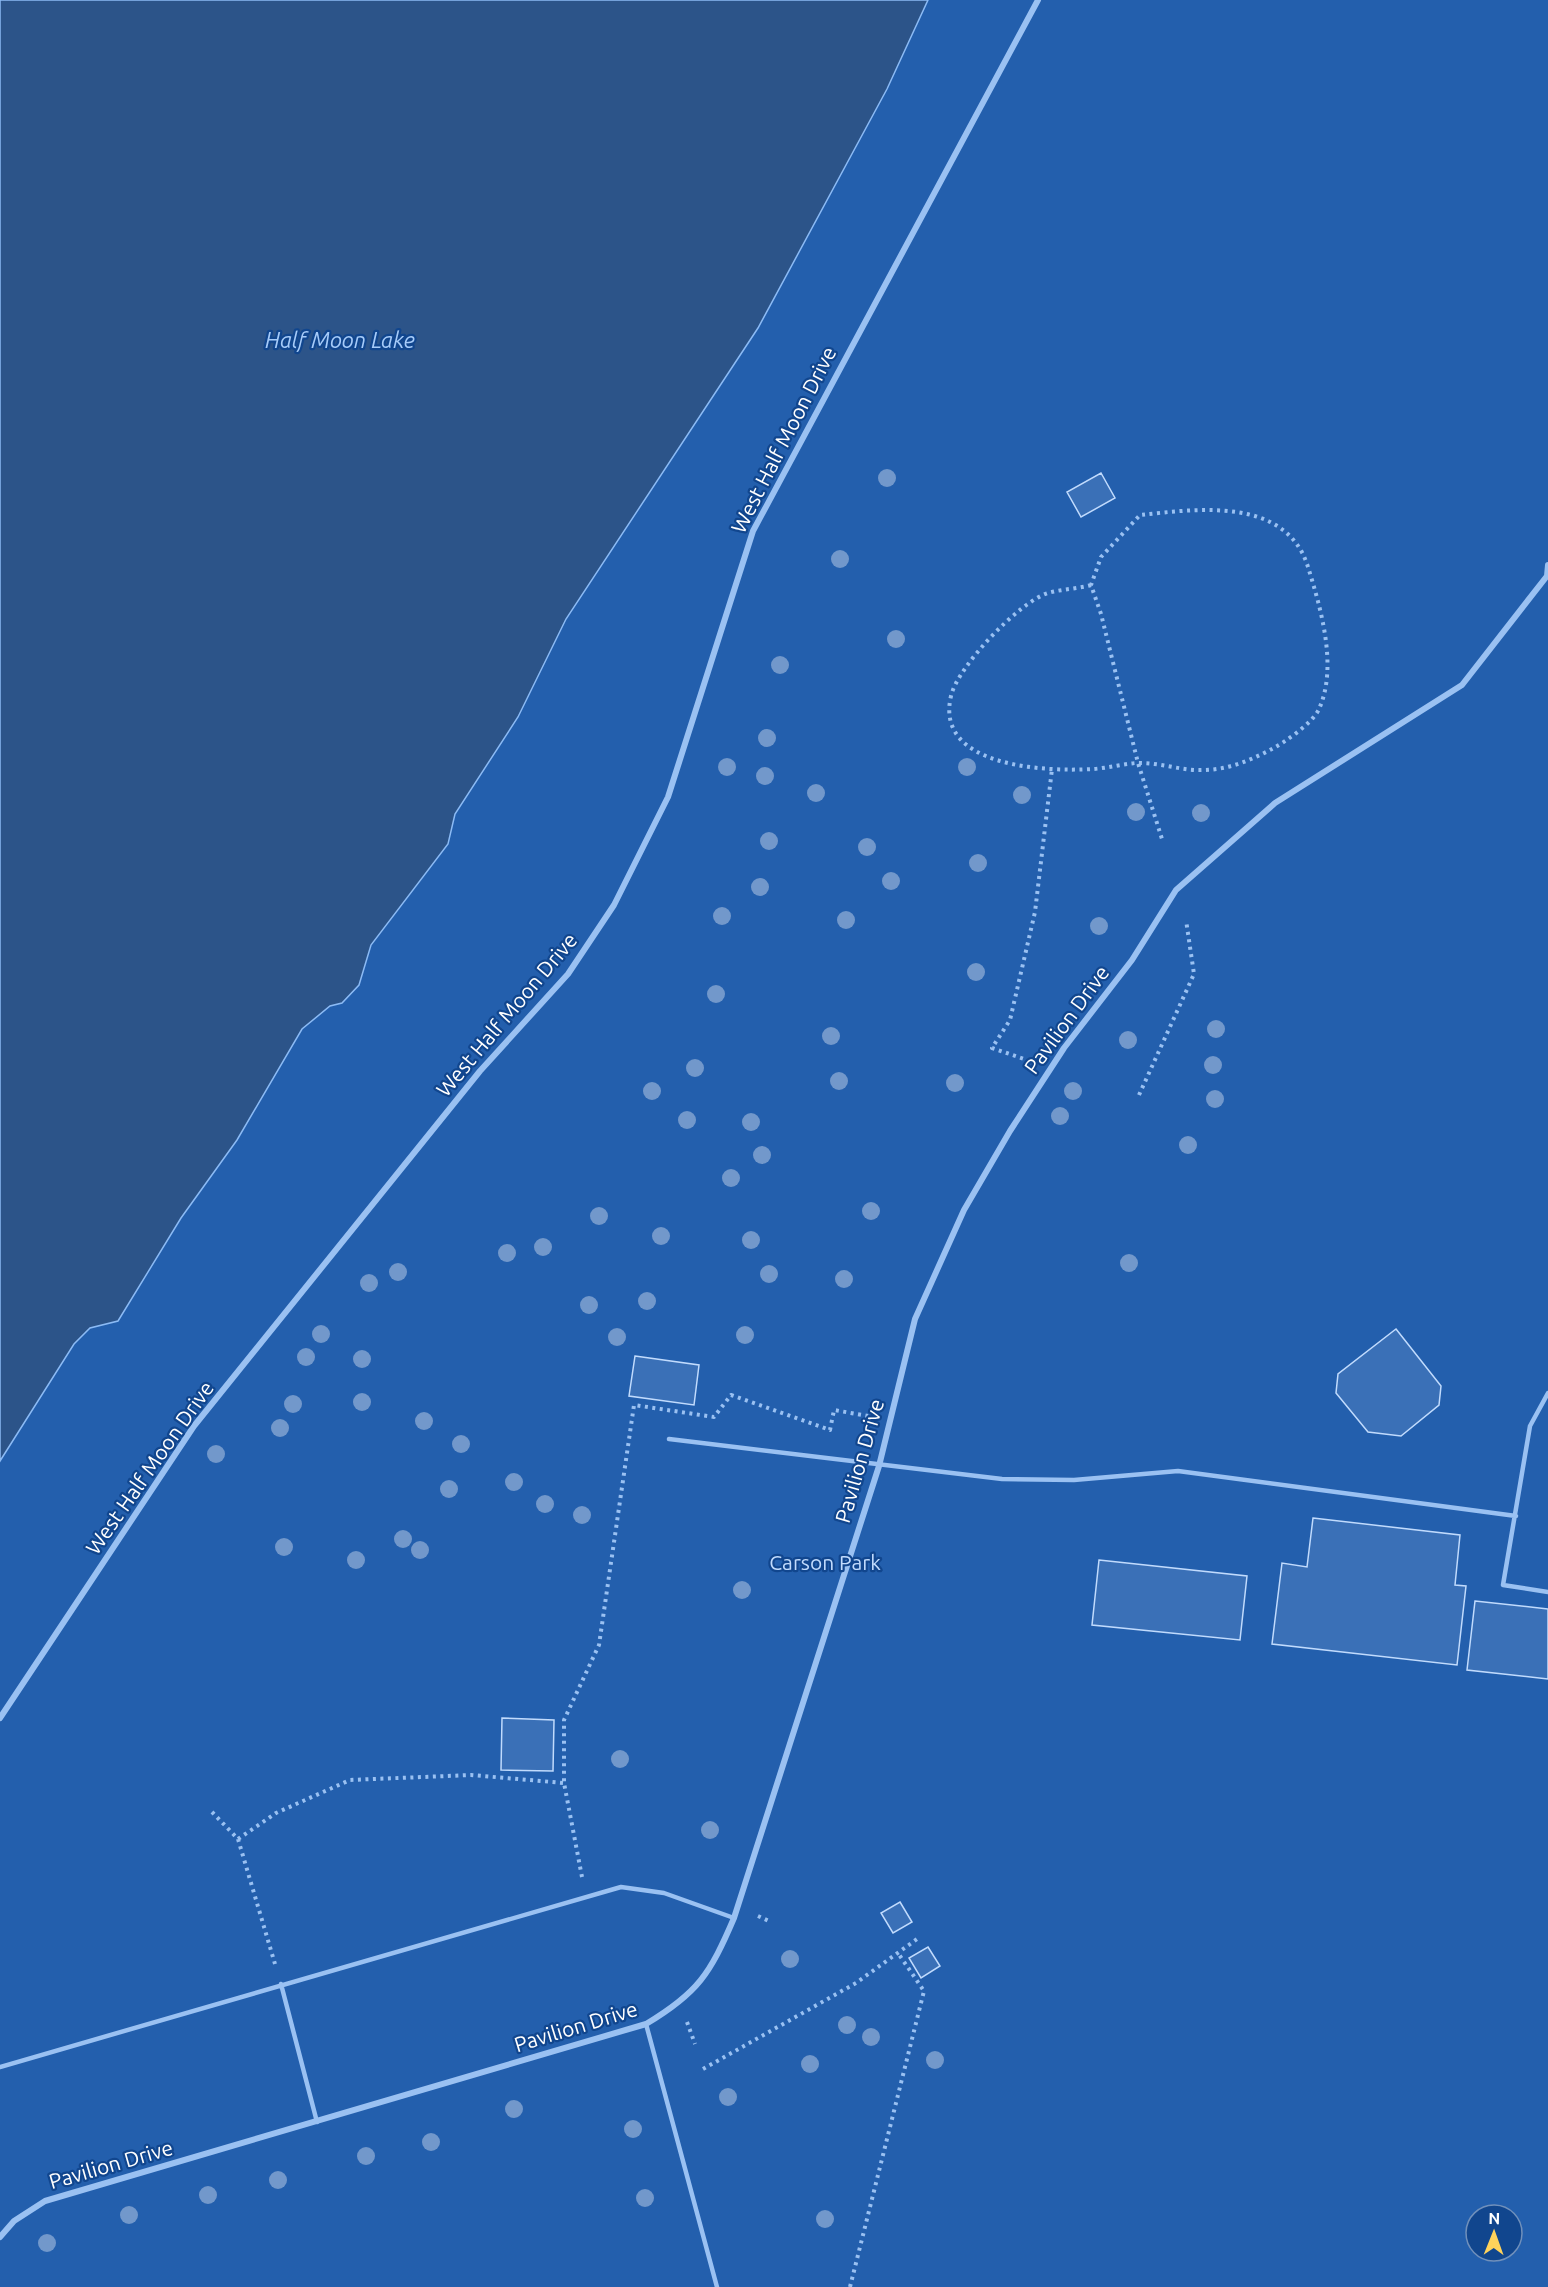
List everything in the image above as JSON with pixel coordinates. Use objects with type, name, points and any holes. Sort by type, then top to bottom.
[{"type":"street","name":"West Half Moon Drive","points":[[0,1718],[195,1426],[480,1071],[568,974],[614,905],[668,797],[753,531],[1038,0]]},
{"type":"street","name":"Pavilion Drive","points":[[0,2237],[14,2221],[45,2201],[646,2024],[680,2003],[714,1965],[734,1918],[879,1466],[915,1319],[964,1210],[1051,1068],[1132,960],[1176,890],[1275,803],[1462,685],[1547,576],[1548,565]]},
{"type":"lane","points":[[1548,1393],[1530,1426],[1503,1586],[1548,1592]]},
{"type":"lane","points":[[669,1439],[1002,1479],[1074,1480],[1178,1471],[1516,1515]]},
{"type":"lane","points":[[0,2067],[585,1895],[621,1887],[664,1893],[734,1918]]},
{"type":"lane","points":[[281,1984],[316,2122]]},
{"type":"lane","points":[[646,2024],[717,2287]]},
{"type":"path","points":[[1091,585],[1047,593],[1023,609],[972,655],[953,687],[947,712],[951,728],[969,748],[1000,762],[1052,770],[1094,769],[1138,763],[1204,770],[1248,762],[1288,740],[1319,711],[1327,676],[1325,640],[1314,587],[1306,560],[1282,529],[1256,516],[1236,511],[1202,508],[1140,515],[1101,557],[1091,585],[1101,614],[1138,763],[1162,839]]},
{"type":"path","points":[[1051,1068],[992,1048],[1010,1020],[1035,912],[1052,770]]},
{"type":"path","points":[[1139,1095],[1194,974],[1186,920]]},
{"type":"path","points":[[585,1895],[564,1783],[564,1720],[599,1646],[634,1405],[714,1417],[731,1395],[830,1430],[834,1410],[866,1415]]},
{"type":"path","points":[[238,1839],[276,1813],[350,1780],[413,1775],[471,1775],[564,1783]]},
{"type":"path","points":[[212,1812],[238,1839],[281,1984]]},
{"type":"path","points":[[703,2069],[856,1983],[917,1938]]},
{"type":"path","points":[[850,2287],[924,1991],[898,1953]]},
{"type":"green space","name":"Carson Park","points":[[928,0],[1548,0],[1548,2287],[0,2287],[0,1461],[74,1344],[90,1328],[118,1321],[181,1218],[237,1140],[302,1029],[330,1006],[342,1003],[359,985],[371,946],[448,844],[455,814],[518,717],[566,619],[758,328],[887,89]]},
{"type":"water","name":"Half Moon Lake","points":[[0,0],[928,0],[887,89],[758,328],[566,619],[518,717],[455,814],[448,844],[371,945],[359,985],[342,1003],[330,1006],[302,1029],[237,1140],[181,1218],[118,1321],[90,1328],[74,1344],[0,1461]]},
{"type":"building","points":[[1101,473],[1115,498],[1081,517],[1067,492]]},
{"type":"building","points":[[1396,1329],[1441,1386],[1439,1405],[1401,1436],[1368,1432],[1336,1393],[1338,1374]]},
{"type":"building","points":[[635,1356],[699,1365],[694,1405],[629,1396]]},
{"type":"building","points":[[1313,1518],[1460,1535],[1455,1585],[1466,1586],[1457,1665],[1272,1644],[1282,1563],[1307,1567]]},
{"type":"building","points":[[1099,1560],[1247,1576],[1240,1640],[1092,1625]]},
{"type":"building","points":[[1475,1601],[1548,1609],[1548,1679],[1467,1670]]},
{"type":"building","points":[[502,1718],[554,1720],[553,1771],[501,1770]]},
{"type":"building","points":[[900,1902],[912,1922],[893,1933],[881,1913]]},
{"type":"building","points":[[928,1947],[940,1966],[921,1978],[909,1958]]}]
